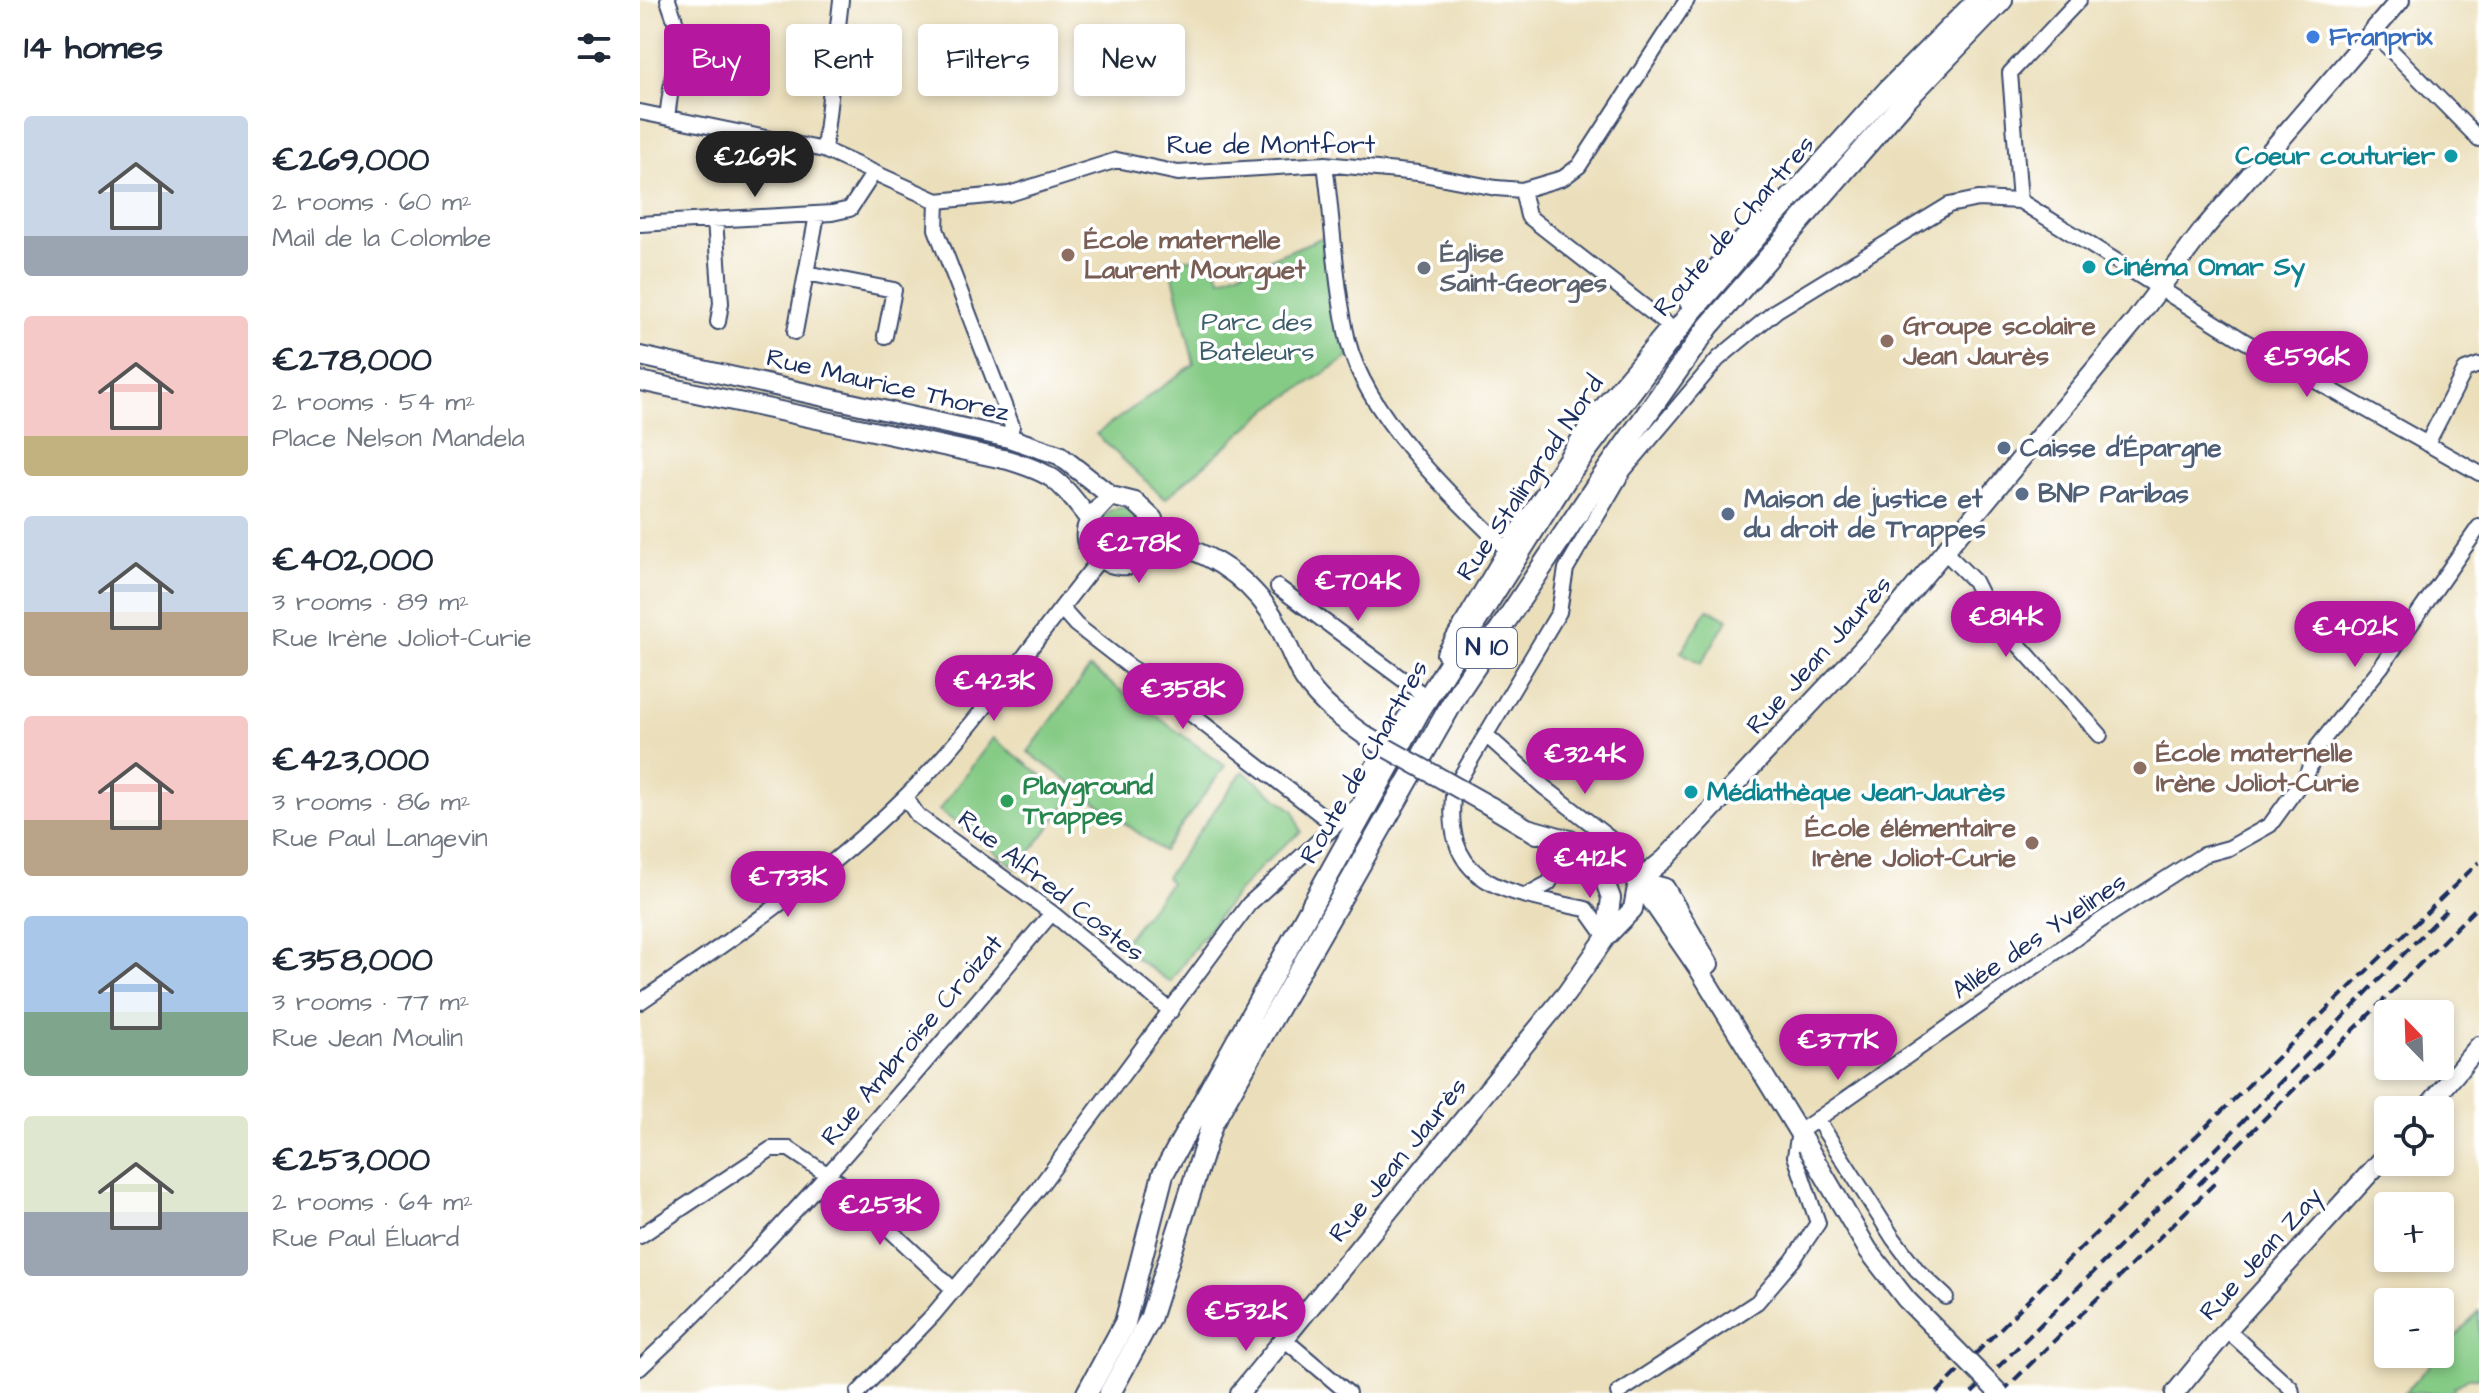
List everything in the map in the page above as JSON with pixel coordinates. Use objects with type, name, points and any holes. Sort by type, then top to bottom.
[{"type":"main road","name":"Route de Chartres","points":[[1097,1389],[1125,1323],[1163,1174],[1420,710],[1571,471],[1692,311],[1889,89],[1978,0]]},
{"type":"main road","name":"Route de Chartres","points":[[1097,1389],[1150,1319],[1212,1124],[1459,691],[1596,486],[1709,326],[1904,102],[2002,0]]},
{"type":"main road","name":"Rue Jean Jaurès","points":[[1240,1393],[1566,994],[1606,937],[1633,909],[1638,881],[1661,863],[1839,676],[2135,321],[2203,230],[2400,0]]},
{"type":"main road","name":"Rue Maurice Thorez","points":[[640,356],[1009,438],[1059,455],[1111,496]]},
{"type":"main road","name":"Rue Maurice Thorez","points":[[640,381],[1008,460],[1045,472],[1060,483],[1090,520]]},
{"type":"main road","points":[[1111,496],[1145,508],[1153,519],[1155,542],[1144,559],[1133,565],[1114,566],[1100,559],[1089,544],[1090,520],[1111,496]]},
{"type":"main road","points":[[1155,542],[1189,547],[1218,562],[1271,612],[1304,678],[1328,709],[1367,737],[1547,840],[1597,860],[1620,877],[1665,888],[1745,1025],[1773,1087],[1868,1250],[1906,1299],[1999,1393]]},
{"type":"main road","points":[[1527,828],[1565,836],[1595,847],[1638,881]]},
{"type":"main road","name":"Rue Jean Jaurès","points":[[1597,860],[1611,898],[1606,937]]},
{"type":"main road","points":[[2437,1096],[2479,1046]]},
{"type":"main road","name":"Rue Jean Zay","points":[[2175,1393],[2227,1330],[2374,1168]]},
{"type":"main road","points":[[1074,1393],[1097,1389]]},
{"type":"street","points":[[667,117],[679,32],[668,0]]},
{"type":"street","points":[[824,150],[841,0]]},
{"type":"street","points":[[1669,326],[1528,216],[1522,190],[1563,178],[1579,166],[1687,0]]},
{"type":"street","name":"Rue Stalingrad Nord","points":[[858,1393],[954,1290],[1038,1189],[1249,904],[1333,824],[1361,802],[1371,769],[1421,693],[1506,549],[1595,414],[1719,262],[1970,0]]},
{"type":"street","points":[[2020,201],[2010,73],[2079,0]]},
{"type":"street","points":[[2373,32],[2479,139]]},
{"type":"street","name":"Rue de Montfort","points":[[640,112],[824,150],[937,201],[1009,194],[1117,160],[1178,173],[1325,164],[1418,173],[1522,190]]},
{"type":"street","points":[[1325,164],[1348,342],[1372,395],[1440,485],[1506,549]]},
{"type":"street","points":[[640,224],[817,215],[850,209],[873,174]]},
{"type":"street","points":[[1606,937],[1586,909],[1492,886],[1466,862],[1454,841],[1451,814],[1454,788],[1559,612],[1566,569],[1624,470],[1718,359],[1777,310],[1949,205],[1987,199],[2020,201],[2250,345],[2479,473]]},
{"type":"street","points":[[937,201],[936,229],[1012,426],[1009,438]]},
{"type":"street","points":[[795,332],[817,215]]},
{"type":"street","points":[[715,220],[721,303],[718,322]]},
{"type":"street","points":[[806,273],[894,290],[885,336]]},
{"type":"street","points":[[2427,444],[2465,370],[2479,365]]},
{"type":"street","name":"Allée des Yvelines","points":[[1803,1139],[1817,1119],[2100,921],[2203,855],[2229,848],[2270,825],[2307,774],[2318,746],[2381,667],[2479,527]]},
{"type":"street","points":[[1945,552],[1974,581],[1990,613],[2100,735]]},
{"type":"street","points":[[640,1002],[781,900],[905,797],[1100,559]]},
{"type":"street","points":[[1278,587],[1421,693]]},
{"type":"street","points":[[1061,608],[1076,625],[1333,824]]},
{"type":"street","points":[[1486,735],[1544,787],[1635,858],[1638,881]]},
{"type":"street","name":"Rue Alfred Costes","points":[[905,797],[918,816],[1052,913],[1171,1011]]},
{"type":"street","points":[[1527,895],[1549,883],[1560,863],[1547,840]]},
{"type":"street","name":"Rue Ambroise Croizat","points":[[640,1368],[828,1176],[1052,913]]},
{"type":"street","points":[[1817,1119],[1893,1238],[1917,1270],[1946,1297]]},
{"type":"street","points":[[1618,1393],[1757,1302],[1793,1260],[1818,1223],[1795,1156],[1803,1139]]},
{"type":"street","points":[[640,1236],[771,1149],[789,1149],[839,1182],[954,1290]]},
{"type":"street","points":[[2227,1330],[2291,1388],[2292,1393]]},
{"type":"street","points":[[1284,1339],[1348,1393]]},
{"type":"green space","name":"Parc des Bateleurs","points":[[1326,236],[1342,340],[1349,357],[1270,408],[1165,499],[1096,434],[1194,364],[1169,259],[1211,259],[1221,279]]},
{"type":"green space","points":[[1121,508],[1130,509],[1138,515],[1144,523],[1144,541],[1138,549],[1130,555],[1121,556],[1112,555],[1104,549],[1098,541],[1097,532],[1098,523],[1104,515],[1112,509]]},
{"type":"green space","points":[[1708,609],[1728,619],[1701,664],[1681,652]]},
{"type":"green space","points":[[1090,668],[1225,766],[1163,851],[1028,752]]},
{"type":"green space","name":"Playground Trappes","points":[[993,738],[1071,798],[1018,869],[939,810]]},
{"type":"green space","points":[[1243,771],[1294,811],[1301,832],[1246,883],[1170,982],[1120,947],[1170,883],[1166,877]]},
{"type":"green space","points":[[2479,1311],[2479,1378],[2468,1378],[2454,1388],[2454,1393],[2404,1393],[2427,1368],[2454,1368],[2454,1338]]},
{"type":"railway","points":[[1937,1393],[2061,1267],[2479,862]]},
{"type":"railway","points":[[2198,1185],[2479,905]]},
{"type":"railway","points":[[1972,1393],[2192,1174],[2446,910]]},
{"type":"railway","points":[[2001,1393],[2217,1181]]},
{"type":"place","name":"Franprix","points":[[2313,37]]},
{"type":"place","name":"Coeur couturier","points":[[2451,156]]},
{"type":"place","name":"École maternelle Laurent Mourguet","points":[[1068,255]]},
{"type":"place","name":"Cinéma Omar Sy","points":[[2089,267]]},
{"type":"place","name":"Église Saint-Georges","points":[[1424,268]]},
{"type":"place","name":"Groupe scolaire Jean Jaurès","points":[[1887,341]]},
{"type":"place","name":"Caisse d'Épargne","points":[[2004,448]]},
{"type":"place","name":"BNP Paribas","points":[[2022,494]]},
{"type":"place","name":"Maison de justice et du droit de Trappes","points":[[1728,514]]},
{"type":"place","name":"École maternelle Irène Joliot-Curie","points":[[2140,768]]},
{"type":"place","name":"Médiathèque Jean-Jaurès","points":[[1691,792]]},
{"type":"place","name":"Playground Trappes","points":[[1007,801]]},
{"type":"place","name":"École élémentaire Irène Joliot-Curie","points":[[2032,843]]}]
